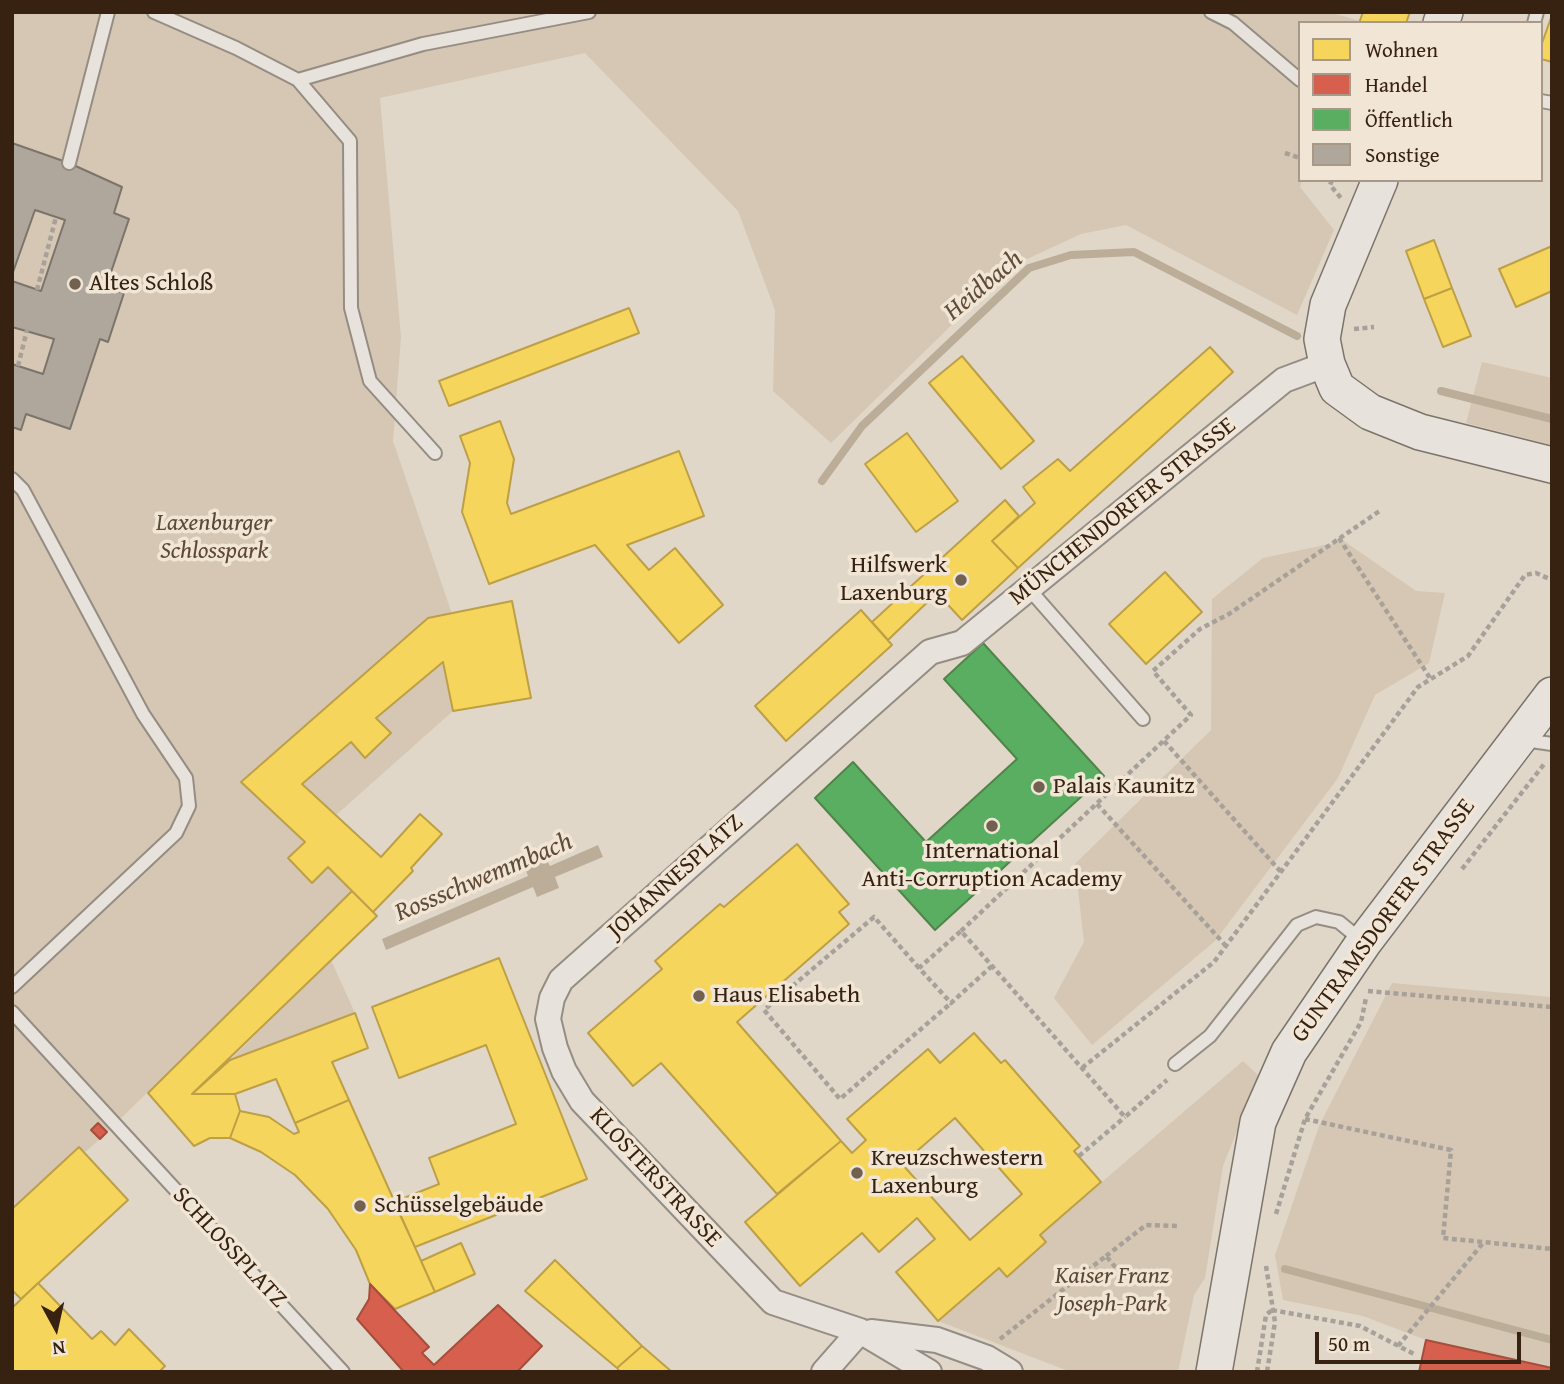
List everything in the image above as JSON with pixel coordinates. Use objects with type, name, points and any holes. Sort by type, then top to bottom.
[{"type":"main road","points":[[1379,182],[1328,304],[1322,339],[1327,364],[1337,388],[1370,412],[1420,432],[1552,465]]},
{"type":"main road","name":"GUNTRAMSDORFER STRASSE","points":[[1214,1372],[1258,1122],[1289,1052],[1364,942],[1552,695]]},
{"type":"street","name":"MÜNCHENDORFER STRASSE","points":[[773,792],[930,652],[962,643],[1284,380],[1327,364]]},
{"type":"street","name":"JOHANNESPLATZ","points":[[580,963],[773,792]]},
{"type":"street","name":"KLOSTERSTRASSE","points":[[580,963],[561,980],[552,998],[548,1019],[564,1071],[582,1101],[773,1302],[860,1331]]},
{"type":"street","points":[[860,1331],[937,1340],[979,1356],[1010,1372]]},
{"type":"street","points":[[824,1372],[860,1331]]},
{"type":"street","points":[[860,1331],[929,1372]]},
{"type":"lane","points":[[69,163],[108,12]]},
{"type":"lane","points":[[154,12],[236,48],[298,80],[349,141],[351,308],[370,381],[435,453]]},
{"type":"lane","points":[[298,80],[423,44],[589,12]]},
{"type":"lane","points":[[1211,12],[1233,23],[1298,78]]},
{"type":"lane","points":[[12,480],[23,490],[143,713],[186,778],[189,806],[176,833],[12,988]]},
{"type":"lane","points":[[1029,589],[1143,719]]},
{"type":"lane","points":[[1517,740],[1552,744]]},
{"type":"lane","points":[[1175,1064],[1210,1036],[1297,925],[1317,917],[1339,922],[1364,942]]},
{"type":"lane","name":"SCHLOSSPLATZ","points":[[12,1012],[343,1372]]},
{"type":"path","points":[[1284,153],[1298,157]]},
{"type":"path","points":[[37,290],[56,217]]},
{"type":"path","points":[[18,366],[27,330]]},
{"type":"path","points":[[919,968],[1191,715],[1153,671],[1200,629],[1229,614],[1381,510]]},
{"type":"path","points":[[1339,538],[1430,678]]},
{"type":"path","points":[[1082,1068],[1214,962],[1419,687],[1468,656],[1525,575],[1536,573],[1552,580]]},
{"type":"path","points":[[1164,741],[1281,872]]},
{"type":"path","points":[[1097,804],[1226,946]]},
{"type":"path","points":[[951,1003],[874,917],[764,1010],[840,1099],[951,1003],[992,966]]},
{"type":"path","points":[[961,931],[1125,1117]]},
{"type":"path","points":[[1272,1225],[1306,1119],[1361,1022],[1367,991],[1552,1007]]},
{"type":"path","points":[[1079,1156],[1168,1079],[1175,1064]]},
{"type":"path","points":[[1306,1119],[1451,1150],[1443,1238],[1552,1249]]},
{"type":"path","points":[[979,1356],[1146,1225],[1177,1226]]},
{"type":"path","points":[[1398,1346],[1483,1243]]},
{"type":"path","points":[[1106,1255],[1131,1286]]},
{"type":"path","points":[[1266,1264],[1275,1322],[1267,1372]]},
{"type":"path","points":[[1272,1310],[1360,1326],[1414,1354]]},
{"type":"path","points":[[1257,1372],[1266,1315],[1272,1310]]},
{"type":"green space","name":"Laxenburger Schlosspark","points":[[12,12],[1329,12],[1360,21],[1298,21],[1298,182],[1301,182],[1300,187],[1334,230],[1297,315],[1126,225],[1081,234],[1012,266],[831,443],[773,391],[775,310],[738,211],[585,53],[380,98],[401,337],[393,441],[452,614],[428,619],[241,781],[305,842],[288,858],[312,883],[328,867],[352,891],[100,1139],[84,1153],[78,1148],[12,1209]]},
{"type":"green space","points":[[1482,362],[1552,378],[1552,445],[1466,423]]},
{"type":"green space","points":[[1344,541],[1416,591],[1445,593],[1429,663],[1375,695],[1338,778],[1215,941],[1092,1045],[1054,998],[1084,942],[1075,864],[1211,730],[1212,599],[1263,558]]},
{"type":"green space","points":[[443,662],[453,711],[335,816],[302,784],[351,742],[366,758],[391,734],[376,718]]},
{"type":"green space","points":[[331,960],[355,1013],[230,1060]]},
{"type":"green space","points":[[1392,983],[1552,997],[1552,1368],[1426,1340],[1363,1316],[1283,1300],[1275,1255],[1319,1126]]},
{"type":"green space","name":"Kaiser Franz Joseph-Park","points":[[1243,1061],[1259,1076],[1223,1166],[1205,1278],[1194,1295],[1178,1372],[1071,1372],[938,1321],[999,1268],[1007,1277],[1046,1243],[1040,1235]]},
{"type":"shaded area","points":[[598,845],[603,857],[555,877],[559,888],[537,897],[533,887],[386,950],[382,939],[528,876],[525,868],[546,859],[550,866]]},
{"type":"building: Wohnen","points":[[1363,12],[1410,12],[1407,21],[1360,21]]},
{"type":"building: Wohnen","points":[[1552,15],[1552,62],[1543,60],[1543,40]]},
{"type":"building: Wohnen","points":[[1434,240],[1452,288],[1424,299],[1406,251]]},
{"type":"building: Wohnen","points":[[1552,246],[1552,291],[1516,307],[1499,269]]},
{"type":"building: Wohnen","points":[[1452,288],[1471,336],[1443,347],[1424,299]]},
{"type":"building: Wohnen","points":[[629,308],[639,333],[449,406],[439,381]]},
{"type":"building: Wohnen","points":[[1210,347],[1233,372],[1018,568],[992,541],[1035,503],[1023,487],[1058,459],[1070,471]]},
{"type":"building: Wohnen","points":[[962,356],[1034,441],[1001,469],[929,383]]},
{"type":"building: Wohnen","points":[[500,421],[514,459],[507,503],[511,514],[679,451],[704,516],[627,545],[649,570],[675,548],[723,605],[679,643],[595,545],[489,584],[462,512],[470,463],[460,436]]},
{"type":"building: Wohnen","points":[[907,433],[958,501],[916,532],[865,464]]},
{"type":"building: Wohnen","name":"Hilfswerk Laxenburg","points":[[1005,500],[1019,516],[992,541],[1018,568],[962,620],[937,593],[888,640],[872,622]]},
{"type":"building: Wohnen","points":[[1165,572],[1202,612],[1146,664],[1109,624]]},
{"type":"building: Wohnen","points":[[512,601],[531,698],[453,711],[443,662],[376,718],[391,733],[365,758],[351,742],[302,784],[381,857],[420,814],[442,834],[411,868],[413,871],[373,912],[328,867],[312,883],[288,858],[305,842],[241,782],[428,618]]},
{"type":"building: Wohnen","points":[[861,610],[892,645],[786,741],[755,706]]},
{"type":"building: Wohnen","name":"Haus Elisabeth","points":[[797,844],[849,904],[839,912],[849,924],[737,1022],[841,1141],[777,1194],[661,1063],[633,1086],[588,1033],[662,969],[655,961],[720,904],[724,907]]},
{"type":"building: Wohnen","points":[[352,891],[377,916],[192,1094],[235,1094],[240,1111],[230,1138],[210,1138],[194,1146],[148,1093]]},
{"type":"building: Wohnen","points":[[499,958],[587,1179],[415,1247],[394,1202],[439,1184],[429,1158],[516,1124],[486,1045],[399,1078],[372,1007]]},
{"type":"building: Wohnen","points":[[355,1013],[368,1048],[332,1062],[349,1100],[295,1123],[276,1079],[235,1094],[192,1094],[230,1060]]},
{"type":"building: Wohnen","name":"Kreuzschwestern Laxenburg","points":[[974,1033],[1001,1063],[1005,1060],[1080,1146],[1074,1151],[1101,1182],[1040,1235],[1046,1242],[1007,1277],[999,1268],[938,1321],[896,1272],[935,1239],[917,1218],[879,1252],[862,1233],[800,1286],[745,1222],[841,1141],[852,1153],[866,1140],[847,1119],[928,1049],[940,1063]],"holes":[[[955,1118],[1022,1194],[970,1240],[902,1164]]]},
{"type":"building: Wohnen","name":"Schüsselgebäude","points":[[349,1100],[435,1292],[395,1309],[370,1284],[356,1250],[328,1209],[295,1175],[261,1152],[230,1138],[240,1111],[269,1117],[294,1134],[299,1132],[295,1123]]},
{"type":"building: Wohnen","points":[[79,1147],[128,1200],[21,1299],[12,1290],[12,1209]]},
{"type":"building: Wohnen","points":[[461,1243],[475,1274],[435,1292],[421,1261]]},
{"type":"building: Wohnen","points":[[555,1260],[642,1346],[617,1368],[525,1291]]},
{"type":"building: Wohnen","points":[[38,1283],[92,1339],[101,1331],[115,1345],[129,1329],[165,1366],[159,1372],[12,1372],[12,1308]]},
{"type":"building: Wohnen","points":[[642,1346],[672,1372],[620,1372],[617,1368]]},
{"type":"building: Handel","points":[[98,1123],[107,1132],[100,1139],[91,1130]]},
{"type":"building: Handel","points":[[370,1284],[429,1347],[422,1353],[434,1365],[498,1305],[542,1346],[517,1372],[404,1372],[357,1319],[369,1299]]},
{"type":"building: Handel","points":[[1426,1340],[1552,1368],[1552,1372],[1419,1372]]},
{"type":"building: Öffentlich","name":"Palais Kaunitz","points":[[983,643],[1104,776],[935,930],[815,798],[853,762],[926,842],[1017,759],[944,679]]},
{"type":"building: Sonstige","name":"Altes Schloß","points":[[12,143],[69,163],[122,187],[114,213],[129,219],[106,287],[124,293],[108,342],[100,339],[70,429],[26,414],[21,430],[12,427],[12,364],[43,374],[54,339],[12,327],[12,281],[41,291],[65,220],[35,210],[12,275]]},
{"type":"waterway","name":"Heidbach","points":[[822,481],[862,426],[1029,268],[1071,255],[1134,252],[1297,336]]},
{"type":"waterway","name":"Heidbach","points":[[1441,391],[1552,419]]},
{"type":"waterway","points":[[1285,1269],[1552,1340]]},
{"type":"place","name":"Altes Schloß","points":[[75,284]]},
{"type":"place","name":"Hilfswerk Laxenburg","points":[[961,580]]},
{"type":"place","name":"Palais Kaunitz","points":[[1039,787]]},
{"type":"place","name":"International Anti-Corruption Academy","points":[[992,826]]},
{"type":"place","name":"Haus Elisabeth","points":[[699,996]]},
{"type":"place","name":"Kreuzschwestern Laxenburg","points":[[857,1173]]},
{"type":"place","name":"Schüsselgebäude","points":[[360,1206]]},
{"type":"water label","name":"Rossschwemmbach","points":[[484,878]]}]
